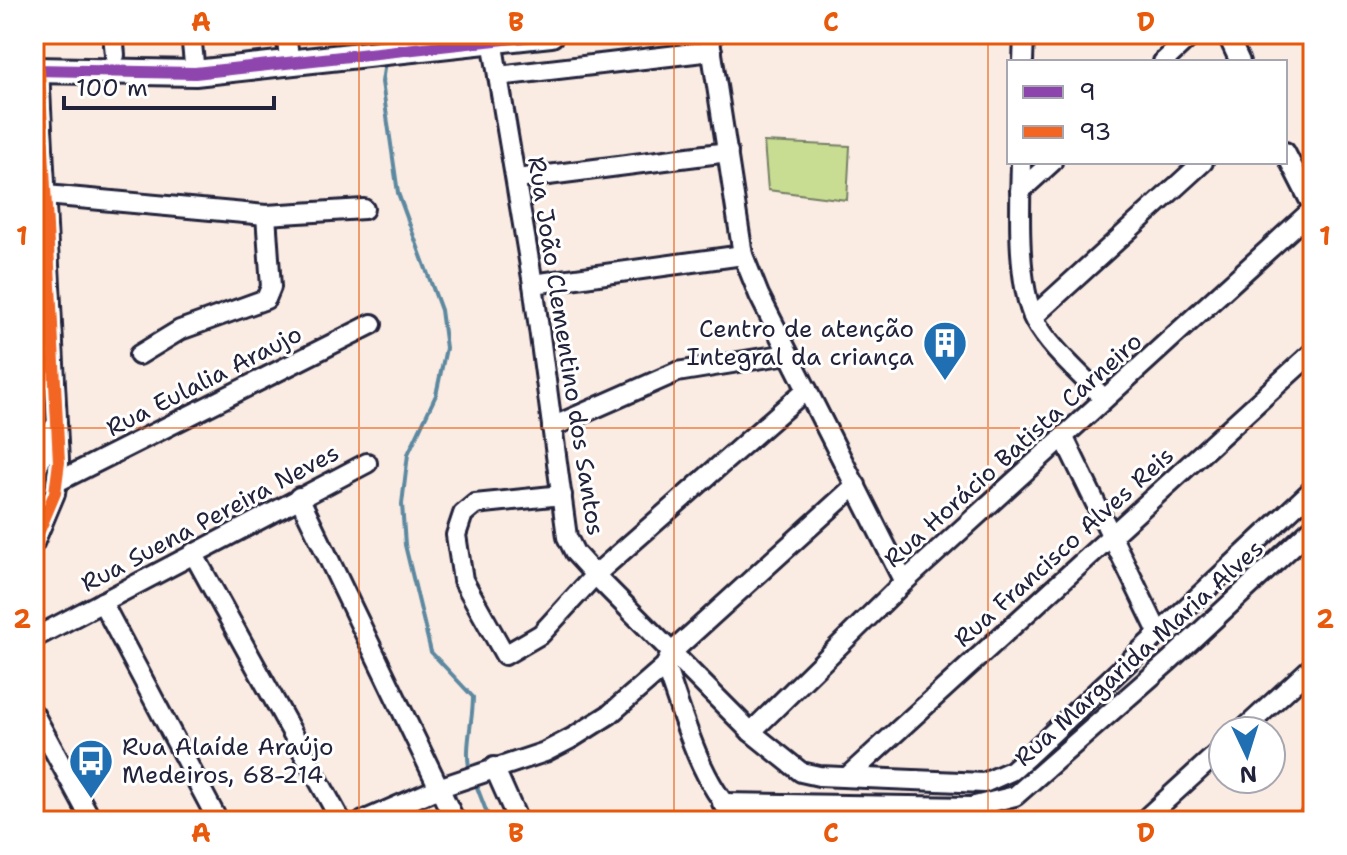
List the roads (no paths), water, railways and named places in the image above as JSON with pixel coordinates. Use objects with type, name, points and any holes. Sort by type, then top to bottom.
[{"type":"main road","points":[[36,65],[290,65],[391,49],[551,34]]},
{"type":"main road","points":[[36,65],[114,45],[202,67]]},
{"type":"street","points":[[191,34],[202,67]]},
{"type":"street","points":[[286,34],[290,65]]},
{"type":"street","points":[[1023,60],[1024,34]]},
{"type":"street","points":[[1165,60],[1193,34]]},
{"type":"street","points":[[1227,34],[1239,60]]},
{"type":"street","name":"Rua João Clementino dos Santos","points":[[480,39],[498,76],[533,284],[567,537],[575,553],[669,659],[801,772],[984,783]]},
{"type":"street","points":[[498,76],[710,42],[743,255],[788,354],[904,582]]},
{"type":"street","points":[[34,543],[57,482],[54,427],[43,376],[46,195],[36,65]]},
{"type":"street","points":[[517,179],[728,152]]},
{"type":"street","points":[[1287,156],[1313,208]]},
{"type":"street","points":[[1021,164],[1026,288],[1033,317],[1042,333],[1104,399]]},
{"type":"street","points":[[1020,191],[1050,164]]},
{"type":"street","points":[[1033,317],[1201,164]]},
{"type":"street","points":[[46,195],[266,215],[364,209]]},
{"type":"street","name":"Rua Horácio Batista Carneiro","points":[[751,732],[904,582],[1313,208]]},
{"type":"street","points":[[139,355],[202,320],[261,302],[271,287],[266,215]]},
{"type":"street","points":[[533,284],[743,255]]},
{"type":"street","name":"Rua Eulalia Araujo","points":[[57,482],[372,324]]},
{"type":"street","name":"Rua Francisco Alves Reis","points":[[847,777],[1313,352]]},
{"type":"street","points":[[552,427],[677,372],[788,354]]},
{"type":"street","points":[[562,495],[475,504],[463,514],[456,535],[463,580],[505,655],[541,634],[595,575],[807,389]]},
{"type":"street","points":[[34,476],[54,427]]},
{"type":"street","points":[[1064,438],[1159,634]]},
{"type":"street","name":"Rua Suena Pereira Neves","points":[[34,638],[367,463]]},
{"type":"street","points":[[363,821],[448,784],[545,752],[587,730],[669,659],[856,485]]},
{"type":"street","name":"Rua Margarida Maria Alves","points":[[984,783],[1011,771],[1028,756],[1313,489]]},
{"type":"street","points":[[299,497],[361,632],[448,784],[455,821]]},
{"type":"street","name":"Rua Margarida Maria Alves","points":[[722,803],[990,813],[1015,796],[1169,661],[1313,527]]},
{"type":"street","points":[[193,553],[341,821]]},
{"type":"street","points":[[102,602],[218,821]]},
{"type":"street","points":[[669,659],[688,730],[722,803],[741,821]]},
{"type":"street","points":[[1259,715],[1313,666]]},
{"type":"street","points":[[34,714],[92,821]]},
{"type":"street","points":[[1143,821],[1207,763]]},
{"type":"street","points":[[491,769],[518,821]]},
{"type":"street","points":[[984,783],[990,813]]},
{"type":"street","points":[[1306,821],[1313,814]]},
{"type":"waterway","points":[[385,62],[382,82],[398,193],[441,310],[446,348],[436,395],[408,454],[402,504],[405,545],[431,652],[473,697],[468,754],[470,770]]},
{"type":"waterway","points":[[475,782],[490,821]]},
{"type":"place","name":"Centro de atenção Integral da criança","points":[[945,382]]},
{"type":"place","name":"Rua Alaíde Araújo Medeiros, 68-214","points":[[91,800]]}]
